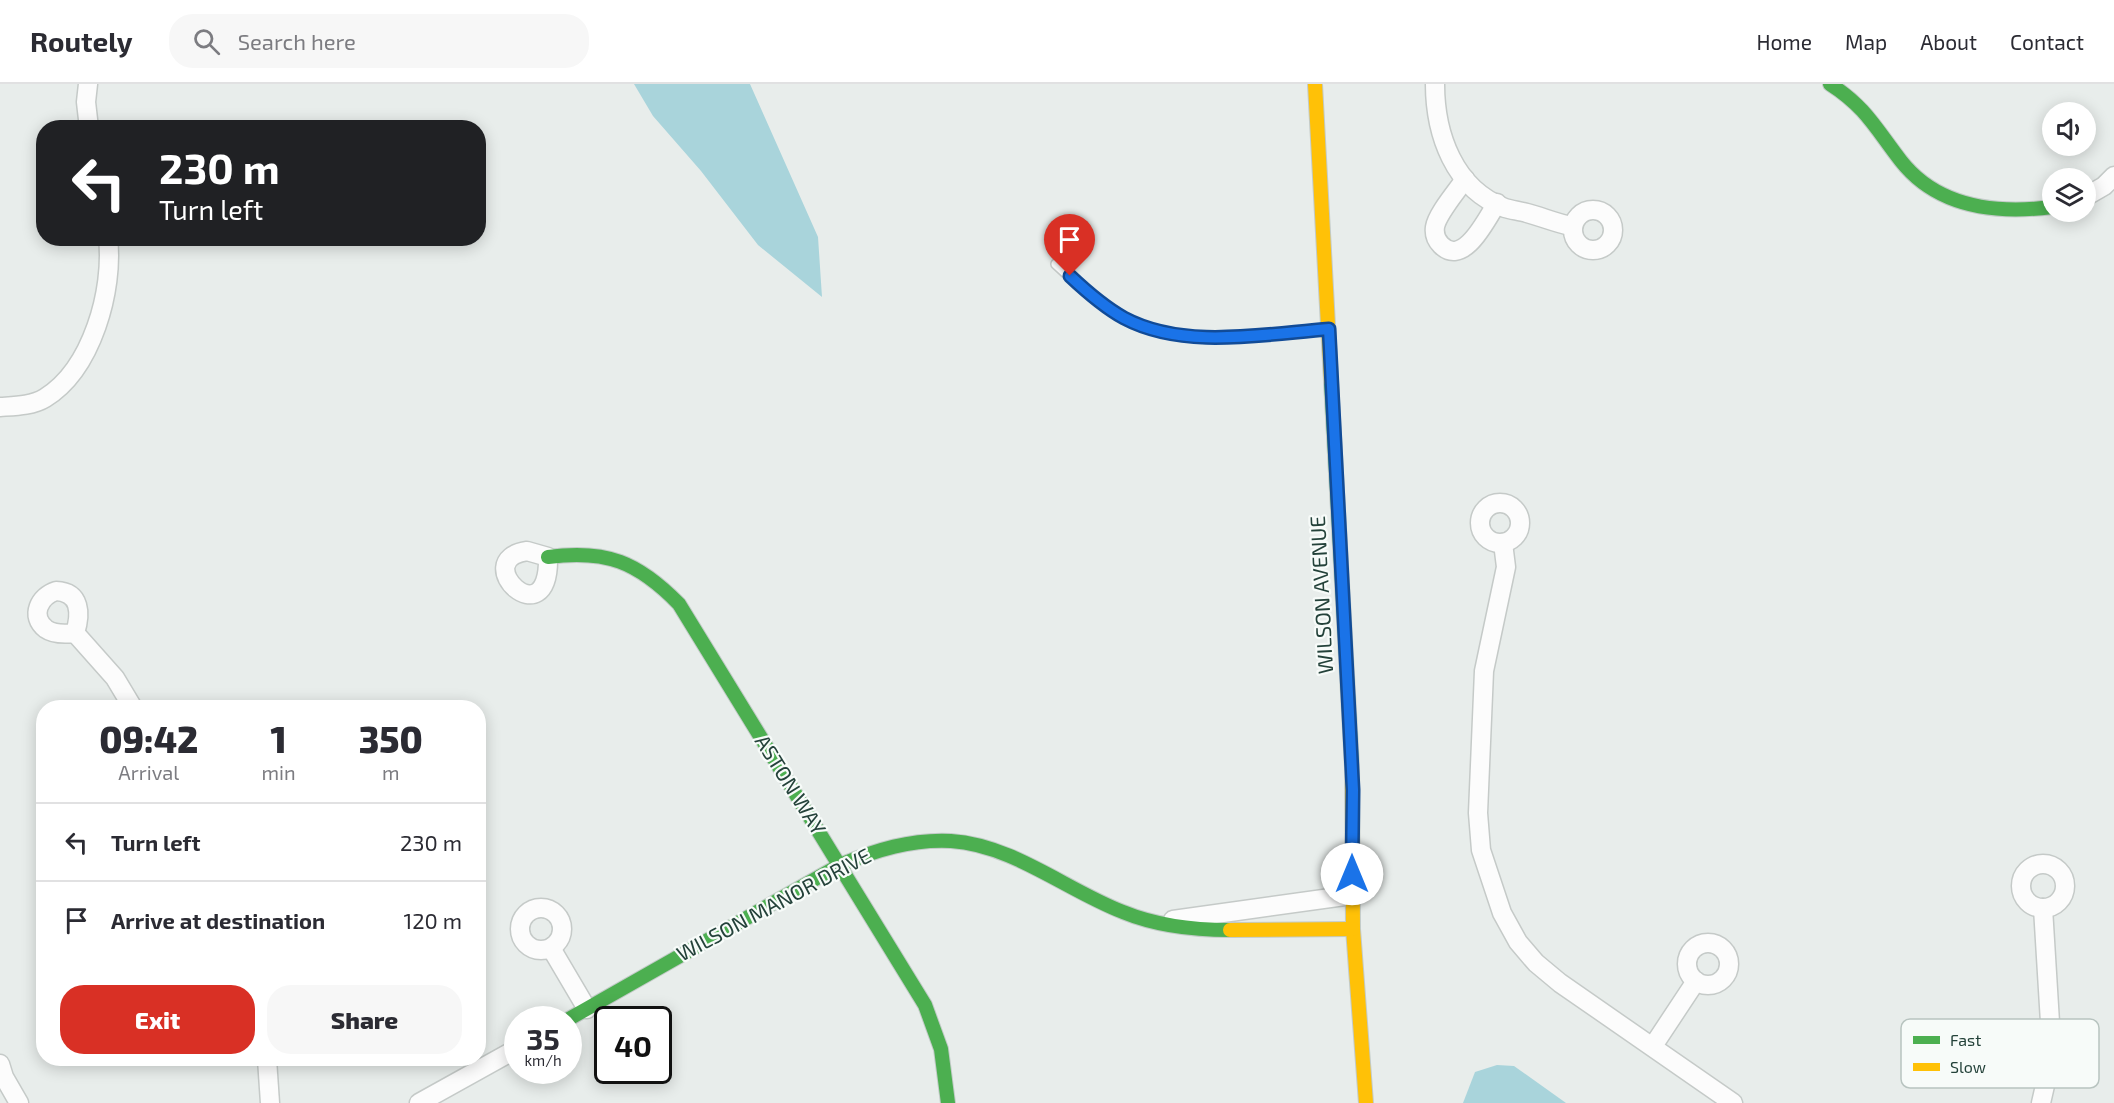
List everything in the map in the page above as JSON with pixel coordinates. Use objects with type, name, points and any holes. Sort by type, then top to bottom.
[{"type":"street","points":[[88,84],[86,102],[88,120]]},
{"type":"street","name":"WILSON AVENUE","points":[[1314,84],[1353,790],[1353,929],[1366,1103]]},
{"type":"street","points":[[1435,84],[1440,136],[1465,179],[1497,203],[1550,222],[1571,226]]},
{"type":"street","points":[[1830,84],[1868,114],[1905,167],[1936,192],[1954,201],[1975,207],[2017,210],[2042,208]]},
{"type":"street","points":[[2096,191],[2114,176]]},
{"type":"street","points":[[1465,179],[1435,225],[1436,237],[1445,248],[1454,250],[1468,246],[1497,203]]},
{"type":"street","points":[[0,406],[24,405],[44,399],[66,381],[75,368],[97,323],[111,262],[109,246]]},
{"type":"street","points":[[1503,543],[1506,567],[1484,671],[1478,813],[1481,850],[1502,913],[1518,942],[1536,963],[1560,983],[1733,1103]]},
{"type":"street","name":"ASTON WAY","points":[[548,557],[574,552],[597,554],[642,570],[663,586],[679,604],[925,1005],[941,1049],[948,1103]]},
{"type":"street","points":[[75,633],[115,678],[128,700]]},
{"type":"street","name":"WILSON MANOR DRIVE","points":[[582,1012],[840,865],[877,849],[936,839],[974,843],[994,850],[1123,912],[1158,923],[1206,930],[1353,929]]},
{"type":"street","name":"WILSON MANOR DRIVE","points":[[1158,923],[1352,895]]},
{"type":"street","points":[[2043,908],[2050,1019]]},
{"type":"street","points":[[551,948],[587,1009]]},
{"type":"street","points":[[1653,1046],[1696,981]]},
{"type":"street","points":[[486,1066],[504,1056]]},
{"type":"street","points":[[267,1066],[270,1103]]},
{"type":"street","points":[[419,1103],[486,1066]]},
{"type":"street","points":[[1,1073],[20,1103]]},
{"type":"street","points":[[2041,1103],[2044,1088]]},
{"type":"lane","points":[[1056,264],[1096,300],[1125,319],[1154,331],[1200,338],[1329,329]]},
{"type":"water","points":[[634,84],[750,84],[818,237],[822,297],[758,245],[701,171],[653,116]]},
{"type":"water","points":[[1497,1065],[1514,1066],[1566,1103],[1463,1103],[1475,1072]]},
{"type":"traffic: fast","points":[[1830,84],[1862,110],[1901,161],[1916,177],[1932,189],[1951,198],[1990,208],[2042,208]]},
{"type":"traffic: fast","points":[[1331,381],[1352,767]]},
{"type":"traffic: fast","points":[[548,557],[587,555],[620,562],[649,578],[679,604],[925,1005],[941,1049],[948,1103]]},
{"type":"traffic: fast","points":[[582,1011],[840,865],[880,850],[922,842],[951,841],[974,844],[996,851],[1018,859],[1102,903],[1149,921],[1189,928],[1230,930]]},
{"type":"traffic: slow","points":[[1315,84],[1331,381]]},
{"type":"traffic: slow","points":[[1352,767],[1353,929],[1366,1103]]},
{"type":"traffic: slow","points":[[1230,930],[1353,929]]},
{"type":"route","points":[[1070,276],[1096,300],[1125,319],[1154,331],[1200,338],[1329,329],[1353,790],[1352,874]]}]
